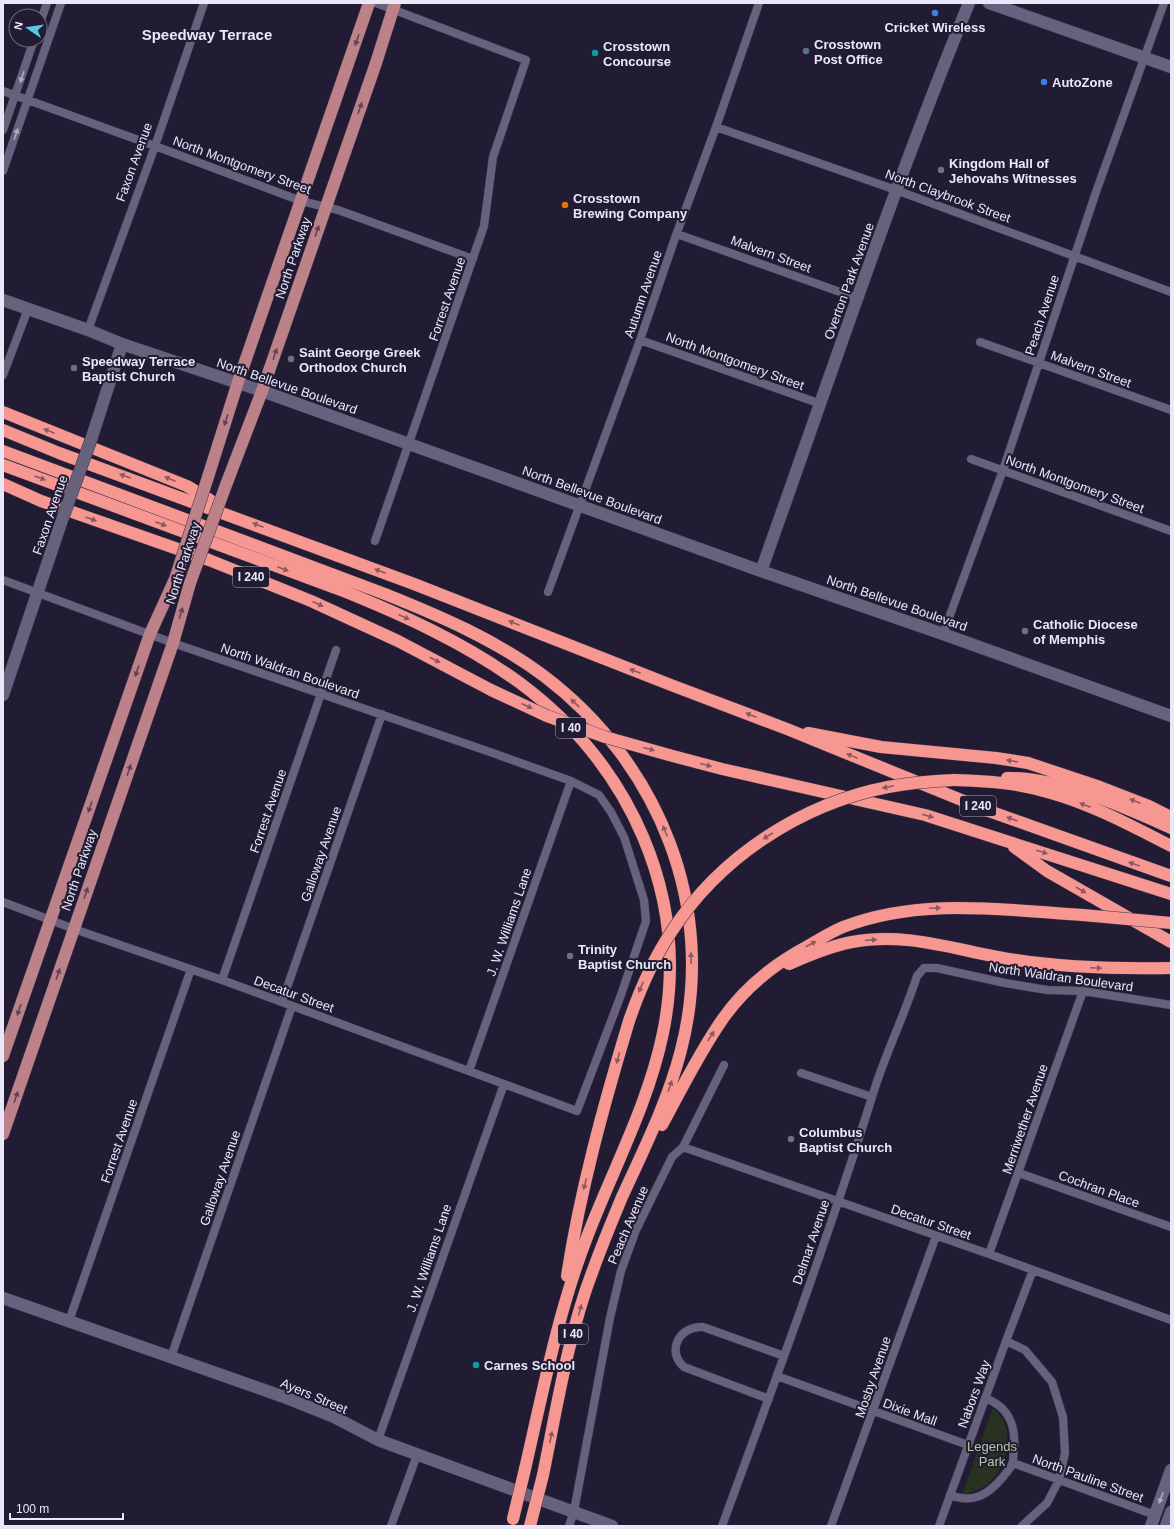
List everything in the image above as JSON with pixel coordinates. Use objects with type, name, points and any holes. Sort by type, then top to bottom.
[{"type":"highway","points":[[3,412],[187,486],[240,518]]},
{"type":"highway","name":"I 240","points":[[3,430],[66,455],[240,518],[414,584],[608,661],[787,729],[986,810],[1171,876]]},
{"type":"highway","name":"I 40","points":[[3,451],[385,594],[460,626],[487,640],[544,676],[589,716],[625,758],[640,780],[653,804],[674,854],[685,896],[690,926],[692,969],[686,1030],[675,1072],[657,1119],[601,1247],[583,1299],[530,1526]]},
{"type":"highway","name":"I 40","points":[[3,465],[341,590],[422,625],[477,654],[538,697],[575,732],[589,746],[609,773],[629,805],[641,830],[659,883],[666,914],[669,950],[668,991],[663,1032],[648,1086],[635,1124],[587,1237],[561,1315],[512,1523]]},
{"type":"highway","name":"I 240","points":[[3,484],[41,500],[209,560],[311,601],[398,641],[491,690],[547,716],[598,735],[722,769],[925,815],[1171,894]]},
{"type":"highway","points":[[3,491],[41,500]]},
{"type":"highway","points":[[787,729],[881,747],[996,758],[1028,763],[1100,787],[1149,806],[1171,817]]},
{"type":"highway","points":[[561,1315],[575,1226],[610,1088],[637,998],[650,968],[681,919],[717,877],[737,859],[783,827],[807,814],[834,803],[862,793],[908,784],[954,780],[1048,782],[1073,789],[1171,828]]},
{"type":"highway","points":[[1023,782],[1086,806],[1171,846]]},
{"type":"highway","points":[[1005,840],[1047,871],[1171,942]]},
{"type":"highway","points":[[622,1198],[707,1043],[736,1001],[767,972],[790,956],[842,928],[890,913],[913,909],[948,907],[1083,915],[1171,923]]},
{"type":"highway","points":[[767,972],[833,946],[889,938],[918,940],[1015,960],[1058,965],[1125,968],[1171,968]]},
{"type":"main road","name":"North Parkway","points":[[3,1056],[150,634],[175,579],[238,382],[369,3]]},
{"type":"main road","name":"North Parkway","points":[[3,1134],[173,643],[190,583],[262,391],[395,5]]},
{"type":"street","points":[[3,171],[61,3]]},
{"type":"street","name":"Faxon Avenue","points":[[88,330],[155,146],[204,3]]},
{"type":"street","points":[[376,3],[395,5]]},
{"type":"street","name":"Autumn Avenue","points":[[548,592],[640,340],[759,3]]},
{"type":"street","name":"Overton Park Avenue","points":[[761,571],[821,404],[856,298],[896,190],[969,3]]},
{"type":"street","points":[[989,3],[1171,67]]},
{"type":"street","name":"Peach Avenue","points":[[943,634],[1003,470],[1074,255],[1164,3]]},
{"type":"street","name":"Forrest Avenue","points":[[375,541],[484,226],[493,157],[526,60],[395,5]]},
{"type":"street","points":[[3,130],[31,48]]},
{"type":"street","name":"North Montgomery Street","points":[[3,91],[301,201],[325,206],[473,259]]},
{"type":"street","name":"North Claybrook Street","points":[[716,127],[896,190],[1171,292]]},
{"type":"street","name":"Malvern Street","points":[[677,234],[856,298]]},
{"type":"street","name":"North Bellevue Boulevard","points":[[3,300],[88,330],[122,344],[238,382],[761,571],[943,634],[1171,716]]},
{"type":"street","points":[[3,375],[28,309]]},
{"type":"street","name":"North Montgomery Street","points":[[640,340],[821,404]]},
{"type":"street","name":"Malvern Street","points":[[980,342],[1171,410]]},
{"type":"street","name":"Faxon Avenue","points":[[3,695],[61,523],[92,437],[122,344]]},
{"type":"street","name":"North Montgomery Street","points":[[971,459],[1171,531]]},
{"type":"street","name":"North Waldran Boulevard","points":[[3,580],[173,643],[382,714],[571,781]]},
{"type":"street","name":"Forrest Avenue","points":[[222,980],[336,650]]},
{"type":"street","name":"Galloway Avenue","points":[[282,1002],[382,714]]},
{"type":"street","name":"Decatur Street","points":[[3,902],[74,929],[222,980],[576,1111],[621,994],[646,921],[642,893],[624,837],[614,818],[599,795],[571,781]]},
{"type":"street","name":"J. W. Williams Lane","points":[[469,1071],[571,781]]},
{"type":"street","name":"North Waldran Boulevard","points":[[924,968],[937,968],[1005,983],[1047,990],[1083,991],[1171,1005]]},
{"type":"street","name":"Delmar Avenue","points":[[722,1526],[769,1399],[838,1202],[872,1097],[917,976],[924,968]]},
{"type":"street","name":"Forrest Avenue","points":[[69,1321],[191,969]]},
{"type":"street","name":"Merriwether Avenue","points":[[989,1254],[1083,991]]},
{"type":"street","name":"Galloway Avenue","points":[[171,1358],[292,1006]]},
{"type":"street","name":"Peach Avenue","points":[[569,1526],[574,1511],[610,1318],[621,1271],[636,1230],[672,1157],[683,1147],[724,1065]]},
{"type":"street","points":[[801,1073],[872,1097]]},
{"type":"street","name":"J. W. Williams Lane","points":[[378,1440],[504,1084]]},
{"type":"street","name":"Decatur Street","points":[[683,1147],[989,1254],[1171,1320]]},
{"type":"street","name":"Cochran Place","points":[[1019,1173],[1171,1227]]},
{"type":"street","name":"Mosby Avenue","points":[[831,1526],[936,1236]]},
{"type":"street","name":"Nabors Way","points":[[939,1526],[1033,1270]]},
{"type":"street","name":"Ayers Street","points":[[3,1298],[284,1397],[334,1417],[358,1431],[378,1440],[612,1526]]},
{"type":"street","points":[[769,1399],[684,1367],[680,1364],[677,1357],[676,1351],[678,1340],[684,1332],[691,1328],[702,1327],[784,1356]]},
{"type":"street","points":[[1006,1341],[1025,1350],[1052,1382],[1063,1417],[1065,1453],[1059,1480],[1047,1502],[1022,1526]]},
{"type":"street","name":"Dixie Mall","points":[[777,1376],[968,1446]]},
{"type":"street","points":[[950,1495],[960,1499],[973,1499],[985,1495],[1013,1463],[1013,1427],[1009,1417],[1003,1407],[985,1398]]},
{"type":"street","points":[[390,1526],[417,1454]]},
{"type":"street","name":"North Pauline Street","points":[[1013,1463],[1059,1480],[1153,1520]]},
{"type":"street","points":[[1153,1520],[1171,1470]]},
{"type":"street","points":[[1166,1526],[1171,1512]]},
{"type":"green space","name":"Legends Park","points":[[993,1408],[1000,1415],[1005,1424],[1007,1433],[1008,1443],[1003,1463],[989,1483],[970,1493],[962,1495]]},
{"type":"place","name":"Cricket Wireless","points":[[935,13]]},
{"type":"place","name":"Crosstown Post Office","points":[[806,51]]},
{"type":"place","name":"Crosstown Concourse","points":[[595,53]]},
{"type":"place","name":"AutoZone","points":[[1044,82]]},
{"type":"place","name":"Kingdom Hall of Jehovahs Witnesses","points":[[941,170]]},
{"type":"place","name":"Crosstown Brewing Company","points":[[565,205]]},
{"type":"place","name":"Saint George Greek Orthodox Church","points":[[291,359]]},
{"type":"place","name":"Speedway Terrace Baptist Church","points":[[74,368]]},
{"type":"place","name":"Catholic Diocese of Memphis","points":[[1025,631]]},
{"type":"place","name":"Trinity Baptist Church","points":[[570,956]]},
{"type":"place","name":"Columbus Baptist Church","points":[[791,1139]]},
{"type":"place","name":"Carnes School","points":[[476,1365]]},
{"type":"district","name":"Speedway Terrace","points":[[207,34]]}]
